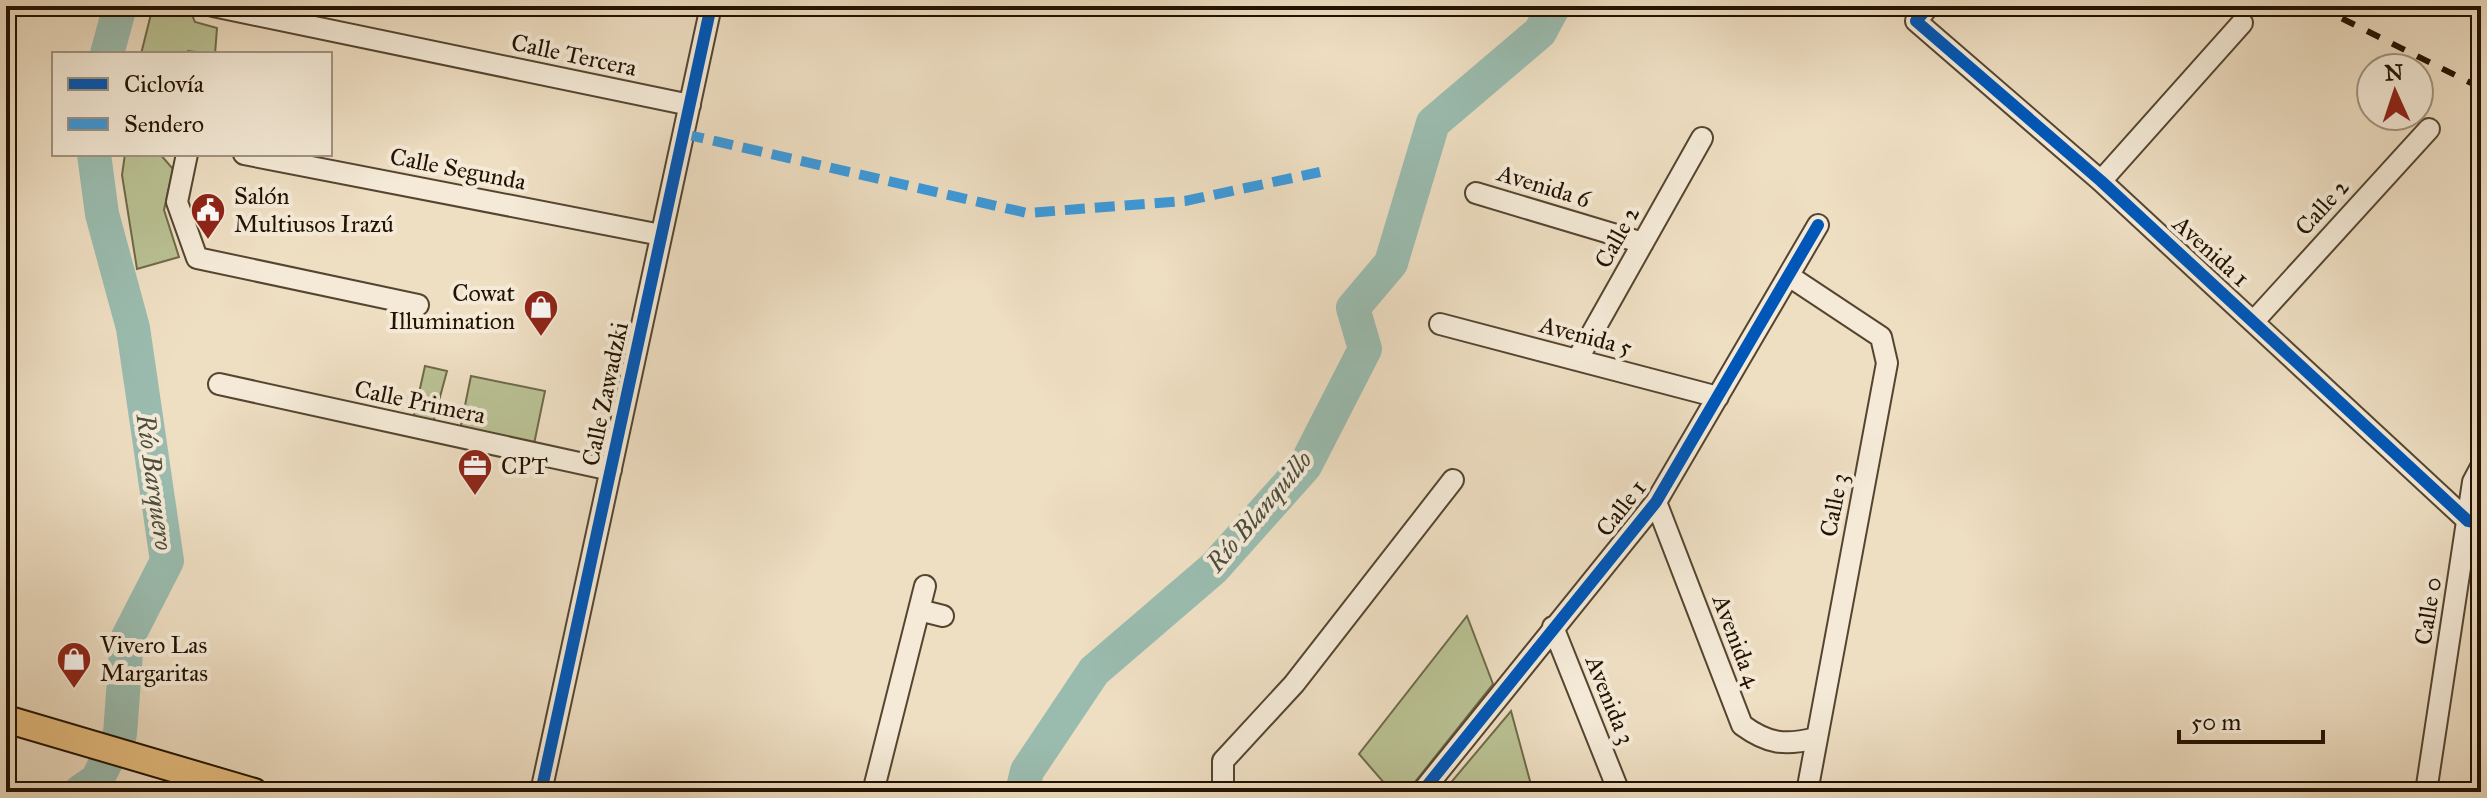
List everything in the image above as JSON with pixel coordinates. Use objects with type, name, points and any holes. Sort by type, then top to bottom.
[{"type":"main road","points":[[6,719],[254,792]]},
{"type":"street","name":"Calle Tercera","points":[[213,6],[690,105]]},
{"type":"street","name":"Calle Zawadzki","points":[[541,792],[711,6]]},
{"type":"street","name":"Avenida 1","points":[[1923,14],[2475,522]]},
{"type":"street","points":[[2101,181],[2242,23]]},
{"type":"street","name":"Calle 2","points":[[2254,321],[2426,132]]},
{"type":"street","name":"Calle 2","points":[[1577,360],[1702,138]]},
{"type":"street","points":[[187,156],[177,202],[197,258],[418,305]]},
{"type":"street","name":"Calle Segunda","points":[[254,156],[661,235]]},
{"type":"street","name":"Avenida 6","points":[[1476,193],[1643,243]]},
{"type":"street","name":"Calle 1","points":[[1422,792],[1656,502],[1818,225]]},
{"type":"street","name":"Calle 3","points":[[1789,276],[1881,337],[1887,363],[1807,792]]},
{"type":"street","name":"Avenida 5","points":[[1440,324],[1718,397]]},
{"type":"street","name":"Calle Primera","points":[[219,384],[611,470]]},
{"type":"street","points":[[2475,522],[2473,482],[2481,467]]},
{"type":"street","points":[[1223,792],[1223,761],[1294,684],[1453,480]]},
{"type":"street","name":"Avenida 4","points":[[1656,502],[1742,725],[1761,739],[1792,744],[1816,738]]},
{"type":"street","name":"Calle 0","points":[[2426,792],[2438,709],[2475,522]]},
{"type":"street","points":[[873,792],[925,586]]},
{"type":"street","points":[[919,610],[943,616]]},
{"type":"street","name":"Avenida 3","points":[[1553,627],[1619,792]]},
{"type":"green space","points":[[153,6],[188,6],[195,22],[217,28],[215,52],[142,52]]},
{"type":"green space","points":[[125,156],[162,156],[173,169],[164,210],[179,257],[137,269],[122,175]]},
{"type":"green space","points":[[425,366],[447,371],[433,423],[413,420]]},
{"type":"green space","points":[[471,376],[545,391],[534,444],[460,430]]},
{"type":"green space","points":[[1467,616],[1493,684],[1407,792],[1392,792],[1359,754]]},
{"type":"green space","points":[[1511,711],[1533,792],[1443,792]]},
{"type":"waterway","name":"Río Barquero","points":[[108,52],[120,6]]},
{"type":"waterway","name":"Río Blanquillo","points":[[1022,792],[1027,771],[1094,671],[1214,568],[1305,466],[1365,349],[1353,308],[1391,263],[1433,123],[1540,32],[1554,6]]},
{"type":"waterway","name":"Río Barquero","points":[[80,792],[97,780],[120,734],[127,639],[167,561],[133,328],[102,214],[94,156]]},
{"type":"railway","points":[[2317,6],[2481,88]]},
{"type":"marked path","points":[[684,134],[1027,213],[1185,201],[1320,172]]},
{"type":"cycle path","points":[[541,792],[711,6]]},
{"type":"cycle path","points":[[1929,6],[1916,21],[2101,181],[2468,521],[2481,524]]},
{"type":"cycle path","points":[[1422,792],[1656,502],[1818,225]]},
{"type":"place","name":"Salón Multiusos Irazú","points":[[208,241]]},
{"type":"place","name":"Cowat Illumination","points":[[541,338]]},
{"type":"place","name":"CPT","points":[[475,497]]},
{"type":"place","name":"Vivero Las Margaritas","points":[[74,690]]}]
